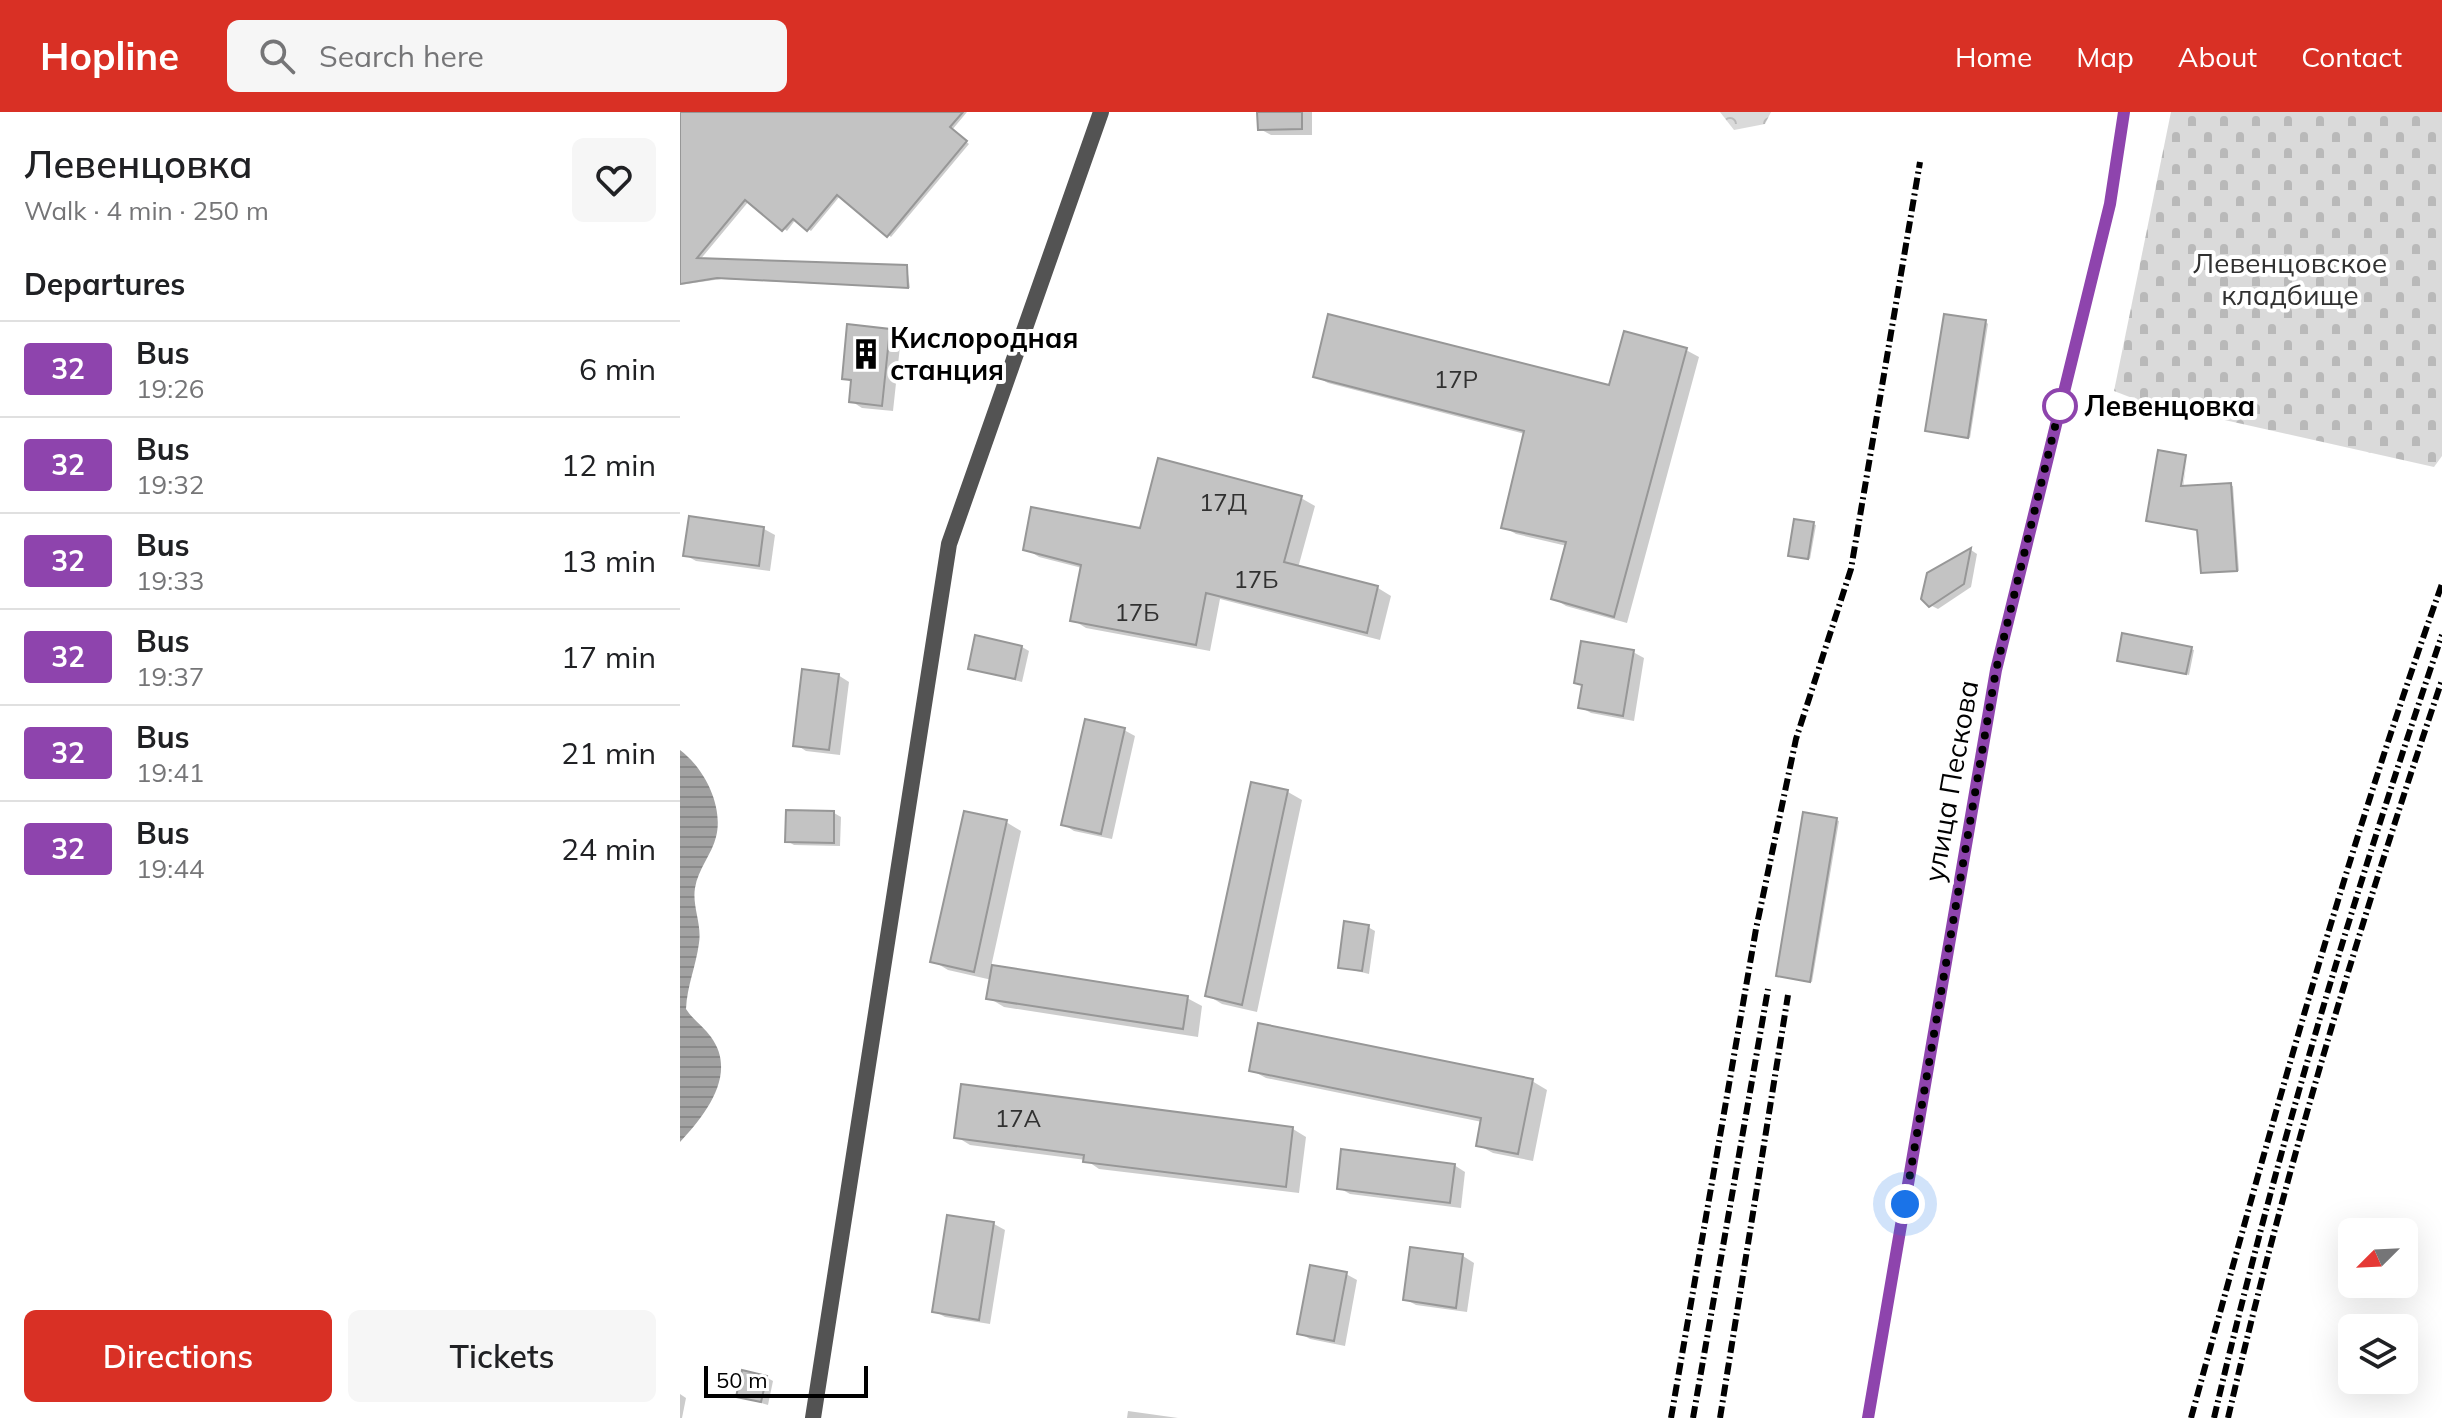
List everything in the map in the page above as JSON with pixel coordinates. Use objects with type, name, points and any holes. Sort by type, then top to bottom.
[{"type":"street","points":[[813,1418],[949,544],[1101,112]]},
{"type":"street","name":"улица Пескова","points":[[1868,1418],[1996,670],[2110,204],[2124,112]]},
{"type":"green space","points":[[1720,112],[1771,112],[1765,124],[1734,130]]},
{"type":"green space","name":"Левенцовское кладбище","points":[[2171,112],[2442,112],[2442,456],[2434,467],[2140,401],[2114,391]]},
{"type":"shaded area","points":[[680,750],[704,777],[717,813],[716,837],[695,888],[700,936],[686,1009],[711,1037],[721,1065],[720,1079],[708,1107],[680,1142]]},
{"type":"building","points":[[680,112],[963,112],[950,127],[967,141],[887,237],[837,195],[807,231],[793,219],[782,231],[745,200],[697,258],[907,265],[908,288],[717,278],[680,284]]},
{"type":"building","points":[[1257,112],[1302,112],[1302,129],[1258,130]]},
{"type":"building","points":[[1328,314],[1609,385],[1624,331],[1687,348],[1614,617],[1551,599],[1566,542],[1501,528],[1524,431],[1313,377]]},
{"type":"building","points":[[1944,314],[1986,320],[1968,438],[1925,431]]},
{"type":"building","name":"Кислородная станция","points":[[847,324],[890,329],[882,406],[849,402],[851,380],[842,379]]},
{"type":"building","points":[[2158,450],[2186,455],[2181,486],[2231,483],[2237,571],[2201,573],[2197,530],[2146,521]]},
{"type":"building","points":[[1158,458],[1302,496],[1284,562],[1378,586],[1367,633],[1206,593],[1196,645],[1070,621],[1081,565],[1023,550],[1031,507],[1140,528]]},
{"type":"building","points":[[689,516],[764,527],[759,566],[683,556]]},
{"type":"building","points":[[1794,519],[1814,522],[1808,559],[1788,556]]},
{"type":"building","points":[[1971,548],[1964,584],[1929,607],[1921,599],[1927,573]]},
{"type":"building","points":[[2122,633],[2192,647],[2186,674],[2117,661]]},
{"type":"building","points":[[975,635],[1022,646],[1015,679],[968,669]]},
{"type":"building","points":[[1581,641],[1634,650],[1623,716],[1578,708],[1582,685],[1574,683]]},
{"type":"building","points":[[802,669],[839,674],[829,750],[793,746]]},
{"type":"building","points":[[1085,719],[1125,728],[1101,834],[1061,825]]},
{"type":"building","points":[[1251,782],[1288,790],[1242,1005],[1205,996]]},
{"type":"building","points":[[786,810],[834,811],[834,843],[785,842]]},
{"type":"building","points":[[964,811],[1007,820],[974,972],[930,962]]},
{"type":"building","points":[[1803,812],[1837,818],[1810,982],[1776,976]]},
{"type":"building","points":[[1344,921],[1369,925],[1362,971],[1338,968]]},
{"type":"building","points":[[992,965],[1188,996],[1183,1029],[986,999]]},
{"type":"building","points":[[1258,1023],[1533,1079],[1518,1154],[1476,1146],[1481,1118],[1249,1071]]},
{"type":"building","points":[[961,1084],[1293,1127],[1286,1187],[1083,1162],[1084,1155],[954,1138]]},
{"type":"building","points":[[1341,1149],[1455,1164],[1450,1203],[1337,1189]]},
{"type":"building","points":[[947,1215],[994,1222],[979,1320],[932,1312]]},
{"type":"building","points":[[1410,1247],[1463,1254],[1456,1308],[1403,1300]]},
{"type":"building","points":[[1310,1265],[1347,1272],[1334,1341],[1297,1334]]},
{"type":"building","points":[[742,1370],[767,1376],[761,1402],[736,1397]]},
{"type":"railway","points":[[1671,1418],[1756,929],[1796,739],[1851,569],[1920,162]]},
{"type":"railway","points":[[2191,1418],[2278,1103],[2340,894],[2442,584]]},
{"type":"railway","points":[[2214,1418],[2263,1220],[2318,1024],[2442,635]]},
{"type":"railway","points":[[2228,1418],[2274,1231],[2326,1046],[2442,680]]},
{"type":"railway","points":[[1693,1418],[1768,989]]},
{"type":"railway","points":[[1720,1418],[1788,995]]},
{"type":"bus line","name":"32","points":[[1868,1418],[1996,670],[2110,204],[2124,112]]},
{"type":"place","name":"Кислородная станция","points":[[866,354]]},
{"type":"place","name":"Левенцовка","points":[[2060,406]]},
{"type":"route","points":[[1905,1204],[1996,670],[2060,406]]}]
